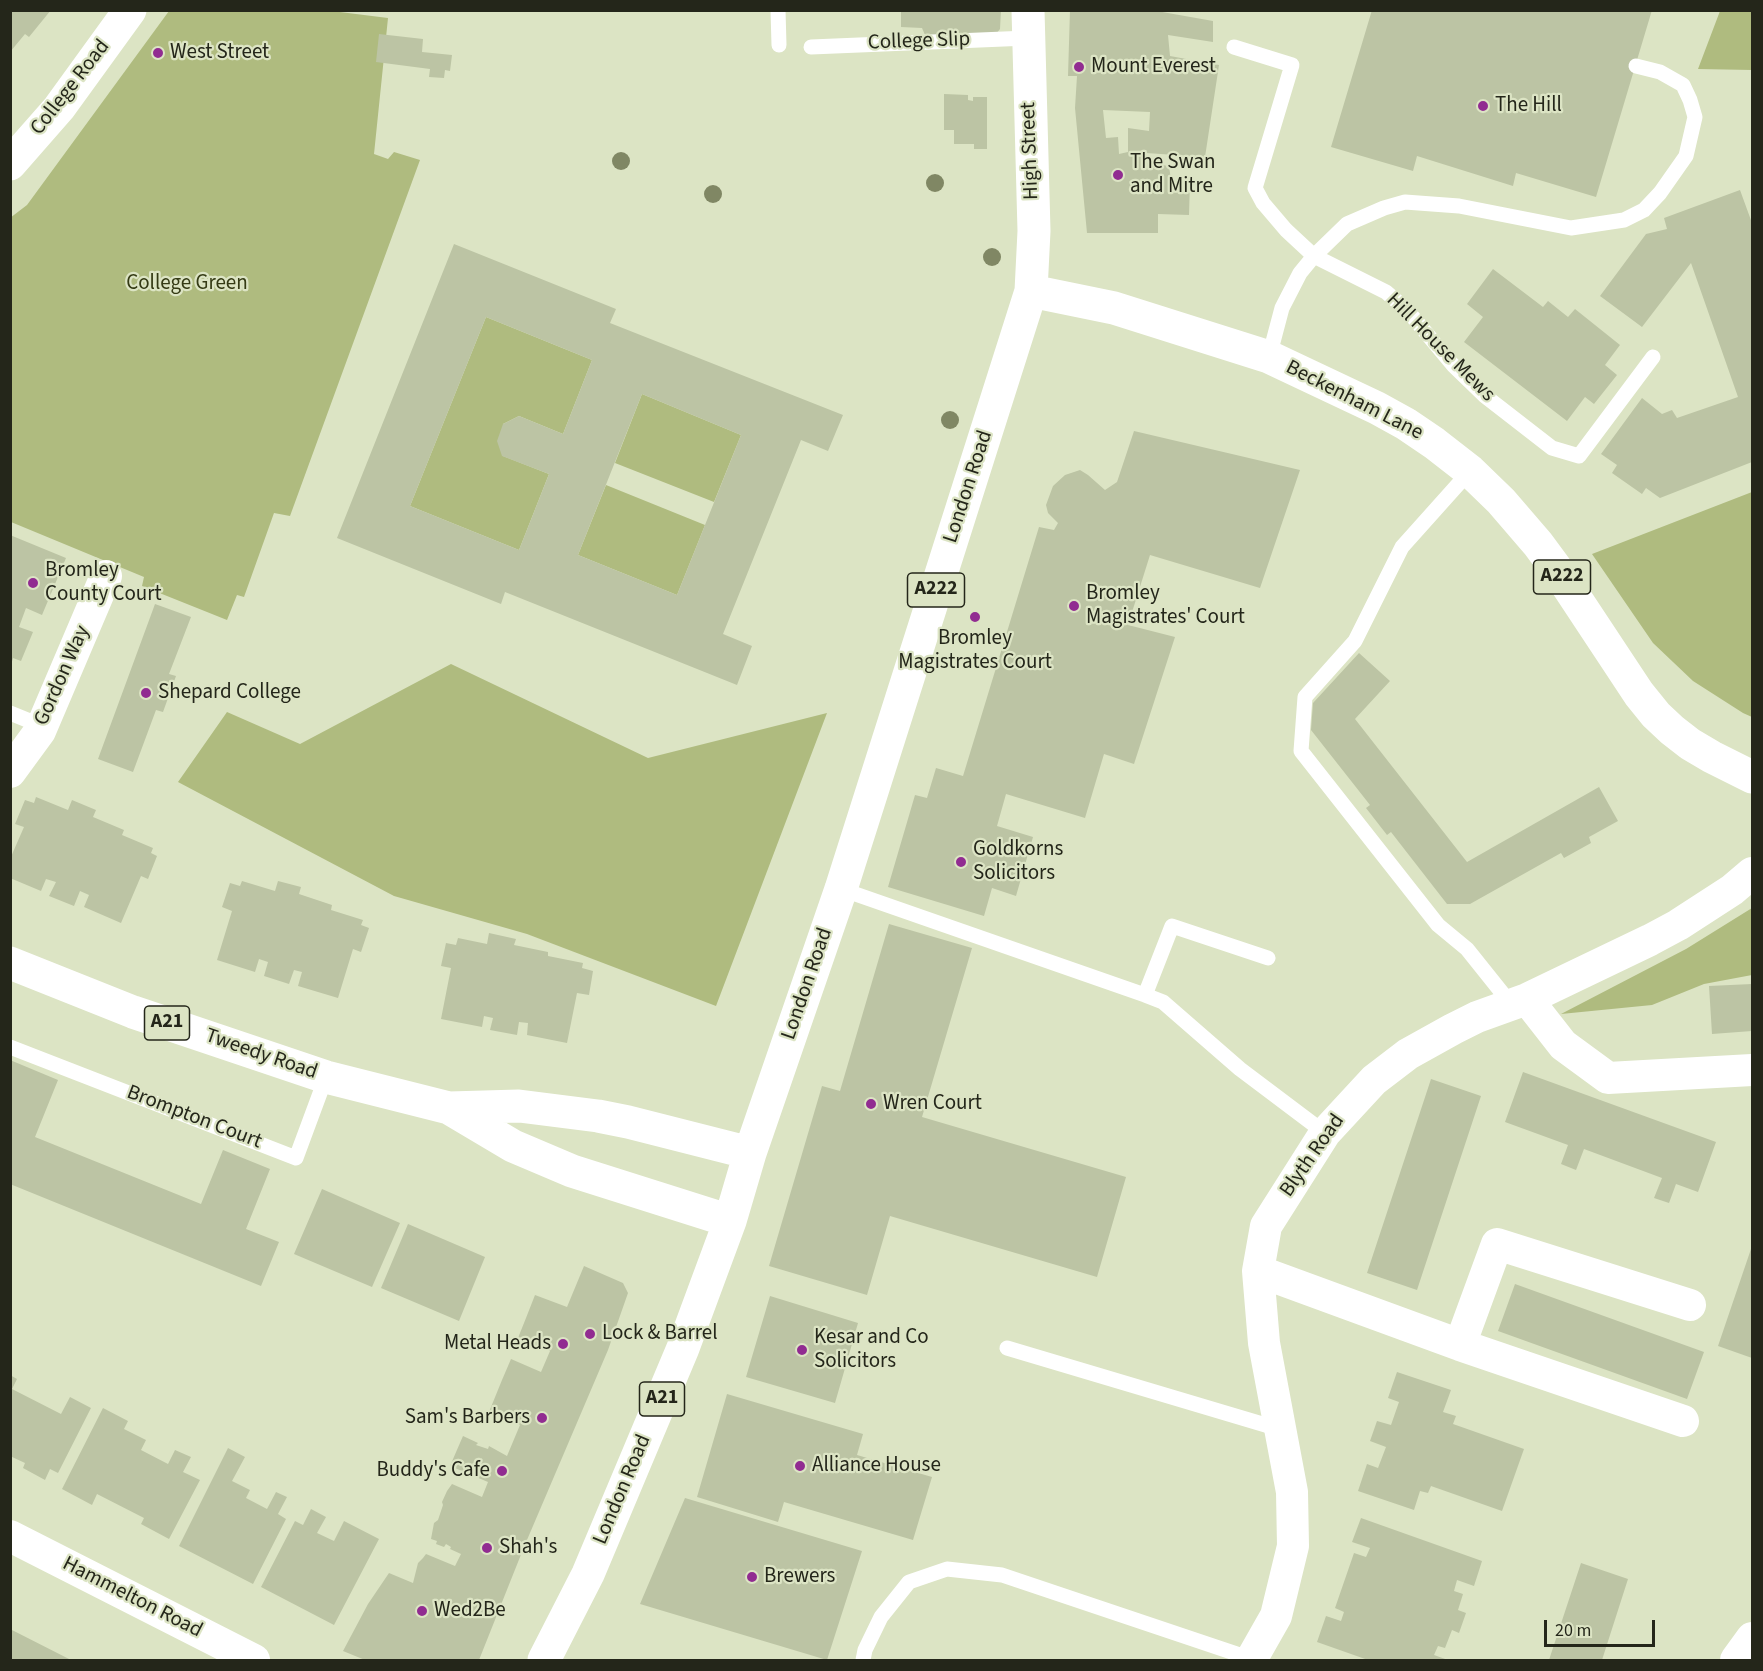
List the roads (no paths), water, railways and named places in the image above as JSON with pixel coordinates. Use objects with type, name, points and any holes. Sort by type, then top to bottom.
[{"type":"main road","name":"College Road","points":[[10,164],[59,108],[130,10]]},
{"type":"main road","name":"High Street","points":[[1028,24],[1034,231],[1031,291]]},
{"type":"main road","name":"Beckenham Lane","points":[[1031,291],[1114,308],[1269,357],[1377,408],[1434,443],[1470,471],[1501,501],[1556,567],[1639,694],[1656,715],[1690,744],[1752,777]]},
{"type":"main road","name":"London Road","points":[[544,1660],[588,1574],[683,1348],[730,1221],[750,1152],[841,889],[1031,291]]},
{"type":"main road","name":"Tweedy Road","points":[[10,963],[133,1012],[326,1077],[449,1108],[519,1106],[598,1116],[750,1152]]},
{"type":"main road","name":"Tweedy Road","points":[[449,1108],[513,1146],[572,1171],[730,1221]]},
{"type":"street","name":"Gordon Way","points":[[10,772],[42,726],[106,576]]},
{"type":"street","name":"Blyth Road","points":[[1251,1660],[1276,1616],[1293,1546],[1292,1492],[1264,1343],[1258,1271],[1266,1226],[1325,1134],[1374,1080],[1408,1054],[1453,1029],[1650,940],[1732,890],[1752,873]]},
{"type":"street","points":[[1519,1001],[1563,1045],[1608,1078],[1752,1070]]},
{"type":"street","points":[[1460,1344],[1497,1244],[1690,1305]]},
{"type":"street","points":[[1258,1271],[1683,1421]]},
{"type":"street","name":"Hammelton Road","points":[[10,1536],[254,1660]]},
{"type":"street","points":[[1736,1660],[1752,1638]]},
{"type":"lane","points":[[778,10],[779,45]]},
{"type":"lane","name":"College Slip","points":[[811,47],[1028,24]]},
{"type":"lane","points":[[1234,47],[1292,65],[1255,188],[1263,203],[1286,230],[1314,256]]},
{"type":"lane","points":[[1269,357],[1282,308],[1300,273],[1347,224],[1384,208],[1405,202],[1459,206],[1571,228],[1623,220],[1644,210],[1660,193],[1686,156],[1695,117],[1683,85],[1660,72],[1636,66]]},
{"type":"lane","name":"Hill House Mews","points":[[1314,256],[1386,292],[1407,310],[1454,365],[1485,396],[1552,448],[1579,456],[1653,357]]},
{"type":"lane","points":[[1470,471],[1402,547],[1355,641],[1305,697],[1301,751],[1437,926],[1467,949],[1519,1001]]},
{"type":"lane","points":[[10,713],[42,726]]},
{"type":"lane","points":[[841,889],[1163,1002],[1240,1069],[1325,1134]]},
{"type":"lane","points":[[1145,995],[1172,926],[1268,958]]},
{"type":"lane","name":"Brompton Court","points":[[10,1047],[296,1158],[326,1077]]},
{"type":"lane","points":[[1007,1348],[1279,1429]]},
{"type":"lane","points":[[863,1660],[865,1650],[881,1617],[909,1582],[947,1569],[1002,1575],[1251,1660]]},
{"type":"place","name":"West Street","points":[[158,53]]},
{"type":"place","name":"Mount Everest","points":[[1079,67]]},
{"type":"place","name":"The Hill","points":[[1483,106]]},
{"type":"place","name":"The Swan and Mitre","points":[[1118,175]]},
{"type":"place","name":"Bromley County Court","points":[[33,583]]},
{"type":"place","name":"Bromley Magistrates' Court","points":[[1074,606]]},
{"type":"place","name":"Bromley Magistrates Court","points":[[975,617]]},
{"type":"place","name":"Shepard College","points":[[146,693]]},
{"type":"place","name":"Goldkorns Solicitors","points":[[961,862]]},
{"type":"place","name":"Wren Court","points":[[871,1104]]},
{"type":"place","name":"Lock & Barrel","points":[[590,1334]]},
{"type":"place","name":"Metal Heads","points":[[563,1344]]},
{"type":"place","name":"Kesar and Co Solicitors","points":[[802,1350]]},
{"type":"place","name":"Sam's Barbers","points":[[542,1418]]},
{"type":"place","name":"Alliance House","points":[[800,1466]]},
{"type":"place","name":"Buddy's Cafe","points":[[502,1471]]},
{"type":"place","name":"Shah's","points":[[487,1548]]},
{"type":"place","name":"Brewers","points":[[752,1577]]},
{"type":"place","name":"Wed2Be","points":[[422,1611]]},
{"type":"park label","name":"College Green","points":[[187,284]]}]
